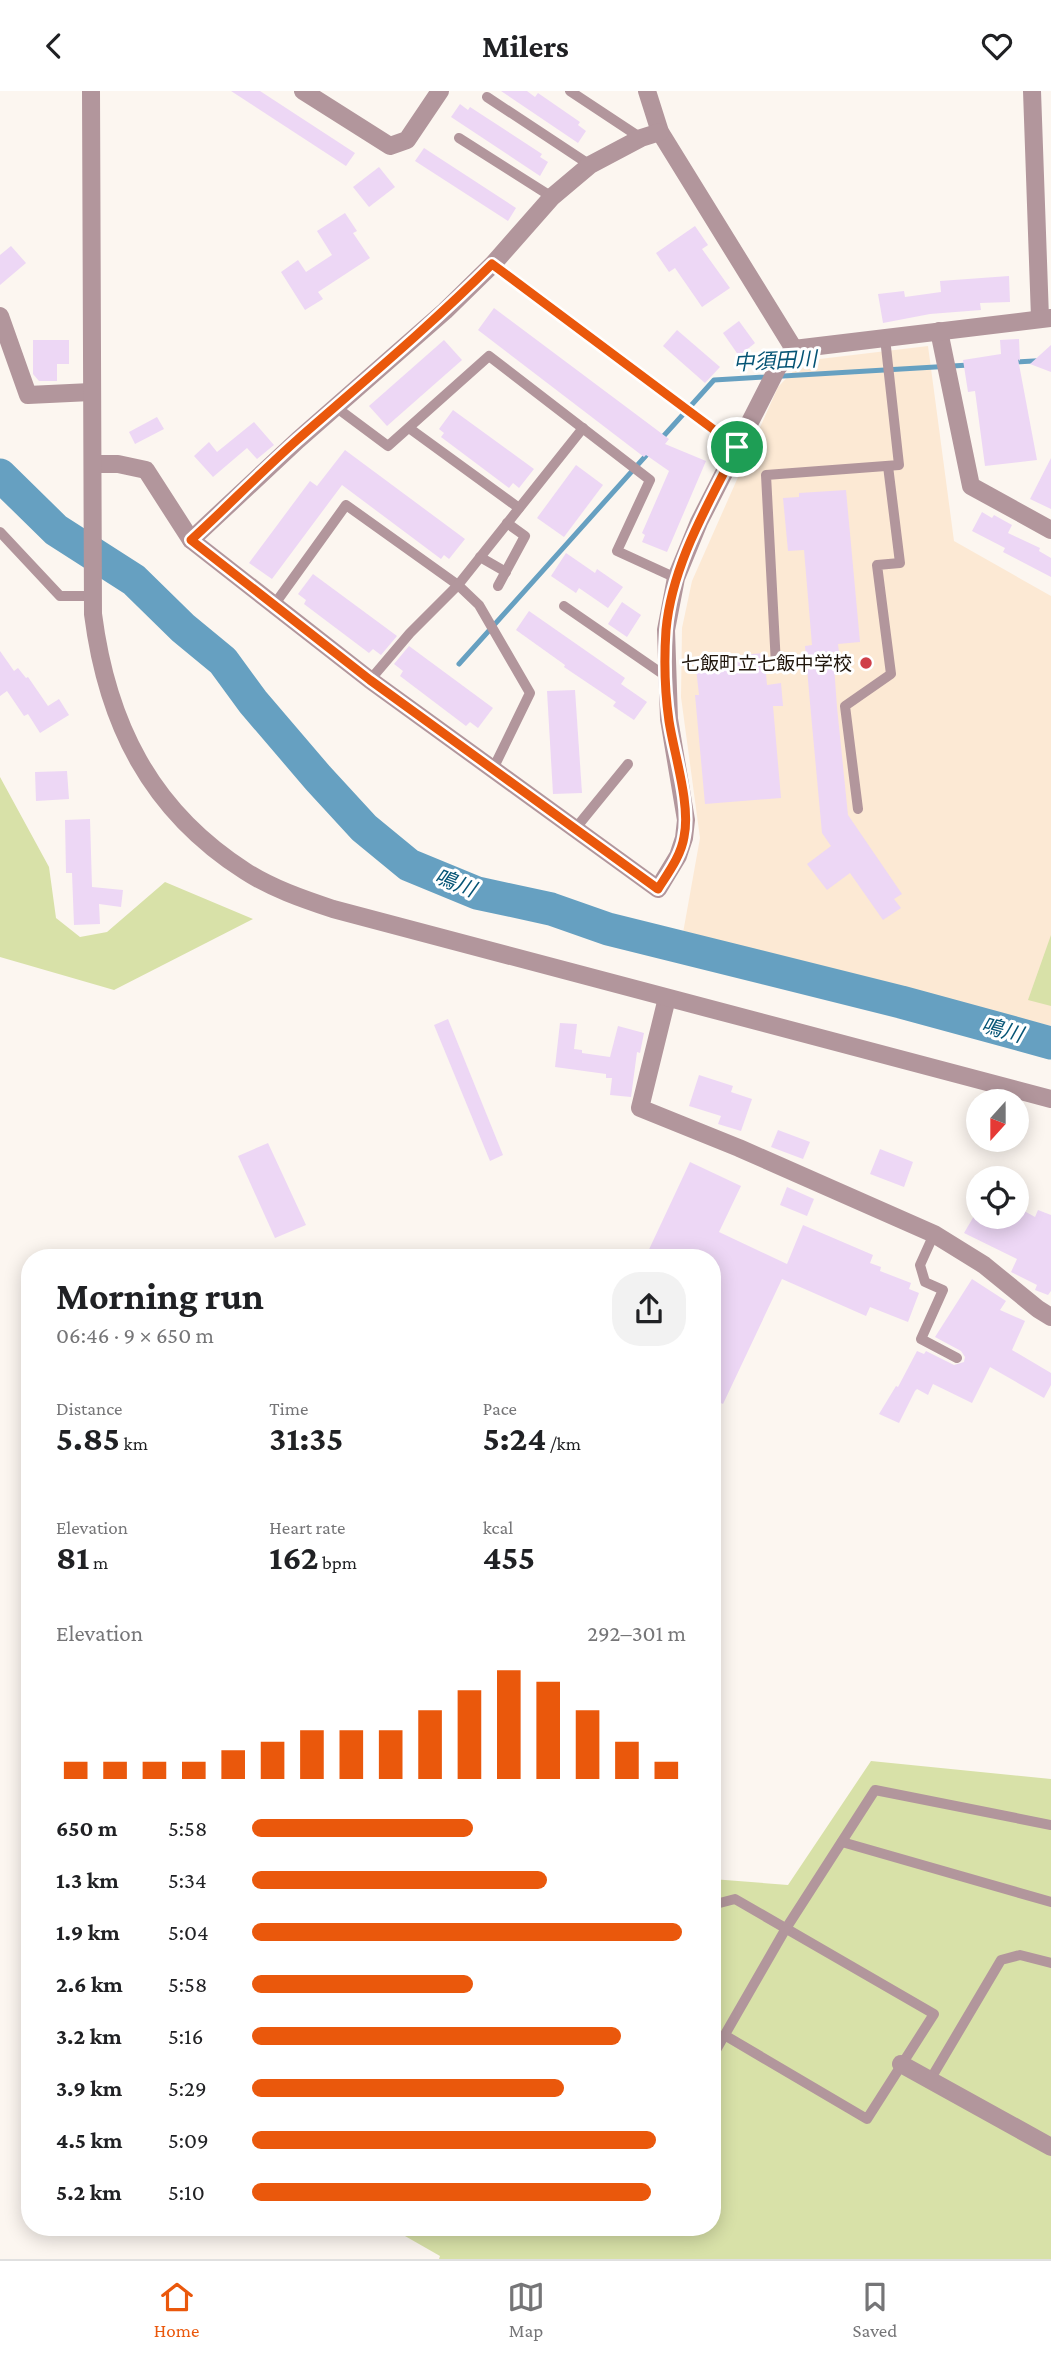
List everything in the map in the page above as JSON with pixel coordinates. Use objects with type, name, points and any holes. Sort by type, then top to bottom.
[{"type":"street","points":[[91,91],[93,614],[99,658],[116,714],[138,763],[188,826],[246,871],[293,895],[333,909],[1051,1099]]},
{"type":"street","points":[[303,91],[390,146],[407,140],[440,91]]},
{"type":"street","points":[[647,91],[660,132],[794,349]]},
{"type":"street","points":[[93,464],[118,464],[146,470],[191,540],[370,680],[658,889],[678,856],[686,820],[669,719],[666,630],[676,578],[699,522],[778,367],[794,349],[1045,318],[1032,91]]},
{"type":"street","points":[[191,540],[298,440],[445,311],[492,264],[552,197],[590,165],[641,138],[660,132]]},
{"type":"street","points":[[0,316],[28,395],[91,392]]},
{"type":"street","points":[[939,331],[971,486],[1051,530]]},
{"type":"street","points":[[667,998],[640,1108],[739,1148],[934,1234],[984,1265],[1038,1310],[1051,1317]]},
{"type":"street","points":[[901,2064],[1051,2147]]},
{"type":"lane","points":[[570,91],[641,138]]},
{"type":"lane","points":[[487,97],[590,165]]},
{"type":"lane","points":[[459,138],[552,197]]},
{"type":"lane","points":[[492,264],[737,447]]},
{"type":"lane","points":[[776,665],[766,475],[899,465],[885,338]]},
{"type":"lane","points":[[337,408],[388,446],[489,356],[650,480],[617,551],[676,578]]},
{"type":"lane","points":[[409,428],[519,509]]},
{"type":"lane","points":[[370,680],[410,633],[458,585],[583,428]]},
{"type":"lane","points":[[858,809],[845,706],[891,674],[877,565],[900,562],[888,466]]},
{"type":"lane","points":[[274,605],[345,505],[458,585],[479,605],[530,693],[493,769]]},
{"type":"lane","points":[[498,586],[525,535],[507,523]]},
{"type":"lane","points":[[0,532],[60,596],[93,590]]},
{"type":"lane","points":[[480,557],[506,572]]},
{"type":"lane","points":[[564,605],[667,677]]},
{"type":"lane","points":[[575,829],[628,764]]},
{"type":"lane","points":[[934,1234],[920,1265],[925,1282],[943,1290],[921,1339],[957,1358]]},
{"type":"lane","points":[[721,2043],[785,1930],[876,1790],[1051,1825]]},
{"type":"lane","points":[[842,1842],[1051,1902]]},
{"type":"lane","points":[[721,1903],[735,1899],[934,2014],[867,2119],[726,2035]]},
{"type":"lane","points":[[930,2080],[1001,1960],[1020,1955],[1051,1962]]},
{"type":"shaded area","name":"七飯町立七飯中学校","points":[[928,346],[954,541],[1051,596],[1051,1026],[683,933],[700,838],[681,697],[682,628],[692,581],[778,387],[803,361]]},
{"type":"green space","points":[[0,777],[49,867],[56,918],[80,937],[107,932],[165,882],[253,919],[114,990],[0,957]]},
{"type":"green space","points":[[1051,935],[1051,1006],[1028,1000]]},
{"type":"green space","points":[[871,1761],[1051,1779],[1051,2259],[439,2259],[440,2256],[405,2236],[721,2236],[721,1880],[788,1885]]},
{"type":"building","points":[[231,91],[260,91],[355,153],[346,166]]},
{"type":"building","points":[[501,91],[527,91],[535,97],[538,93],[580,122],[578,125],[586,131],[578,143]]},
{"type":"building","points":[[460,104],[468,110],[470,107],[542,154],[540,157],[548,162],[540,176],[451,117]]},
{"type":"building","points":[[424,148],[516,208],[508,221],[415,161]]},
{"type":"building","points":[[379,167],[395,187],[369,207],[353,187]]},
{"type":"building","points":[[345,213],[357,231],[353,233],[370,258],[318,292],[323,299],[305,310],[281,272],[298,260],[306,272],[332,255],[317,231]]},
{"type":"building","points":[[695,226],[708,245],[702,249],[730,288],[702,307],[675,268],[669,272],[656,253]]},
{"type":"building","points":[[11,246],[26,263],[0,285],[0,255]]},
{"type":"building","points":[[1009,276],[1010,302],[980,303],[981,310],[930,314],[883,323],[878,294],[904,291],[905,297],[941,292],[940,281]]},
{"type":"building","points":[[494,308],[669,439],[665,444],[706,461],[667,552],[642,542],[645,535],[642,533],[669,471],[646,455],[644,457],[478,330]]},
{"type":"building","points":[[739,321],[755,343],[739,356],[723,333]]},
{"type":"building","points":[[677,330],[720,367],[705,383],[663,346]]},
{"type":"building","points":[[1019,339],[1020,361],[1018,359],[1037,460],[985,466],[975,391],[968,392],[963,360],[1001,354],[1000,340]]},
{"type":"building","points":[[33,340],[69,340],[69,364],[57,364],[57,381],[39,381],[33,374]]},
{"type":"building","points":[[444,340],[462,360],[387,426],[369,406]]},
{"type":"building","points":[[1051,345],[1051,372],[1030,364]]},
{"type":"building","points":[[453,410],[534,469],[519,488],[513,483],[509,488],[441,437],[444,433],[439,429]]},
{"type":"building","points":[[157,417],[164,429],[135,444],[129,432]]},
{"type":"building","points":[[254,422],[274,445],[257,459],[247,448],[213,477],[194,456],[209,442],[217,452]]},
{"type":"building","points":[[345,450],[465,539],[449,559],[444,555],[441,559],[342,485],[272,579],[249,563],[310,481],[317,486]]},
{"type":"building","points":[[1051,458],[1051,509],[1030,499]]},
{"type":"building","points":[[576,465],[603,485],[564,537],[537,518]]},
{"type":"building","points":[[846,490],[860,642],[838,644],[839,652],[833,652],[837,707],[848,815],[902,894],[894,899],[901,908],[883,920],[850,873],[827,890],[807,864],[831,846],[822,833],[810,703],[805,646],[812,645],[804,550],[788,551],[783,498],[799,497],[799,493]]},
{"type":"building","points":[[982,512],[1012,525],[1008,533],[1040,548],[1039,551],[1051,558],[1051,577],[1003,552],[1005,548],[972,531]]},
{"type":"building","points":[[566,553],[595,573],[597,569],[623,587],[608,608],[579,588],[576,593],[551,576]]},
{"type":"building","points":[[313,574],[397,636],[381,655],[373,649],[369,653],[304,604],[306,600],[298,594]]},
{"type":"building","points":[[622,602],[641,615],[627,637],[608,624]]},
{"type":"building","points":[[529,611],[625,678],[621,684],[647,702],[634,720],[613,706],[616,702],[516,630]]},
{"type":"building","points":[[409,646],[493,708],[478,728],[470,722],[466,726],[400,676],[403,671],[394,664]]},
{"type":"building","points":[[0,651],[14,671],[18,668],[28,677],[48,706],[59,699],[69,715],[40,733],[28,714],[24,716],[7,691],[0,696]]},
{"type":"building","points":[[764,653],[767,685],[781,683],[783,706],[773,706],[781,798],[705,804],[695,695],[699,695],[695,659]]},
{"type":"building","points":[[575,690],[582,793],[553,794],[547,691]]},
{"type":"building","points":[[67,771],[69,799],[36,801],[35,772]]},
{"type":"building","points":[[90,819],[92,887],[123,890],[121,907],[99,904],[100,924],[74,925],[72,873],[66,873],[65,820]]},
{"type":"building","points":[[448,1019],[503,1155],[490,1161],[434,1025]]},
{"type":"building","points":[[560,1023],[577,1024],[574,1049],[582,1050],[582,1053],[610,1057],[618,1026],[644,1033],[640,1053],[637,1052],[631,1097],[610,1095],[612,1078],[606,1078],[606,1074],[555,1067]]},
{"type":"building","points":[[699,1075],[733,1086],[731,1092],[752,1099],[741,1131],[718,1124],[721,1116],[689,1106]]},
{"type":"building","points":[[778,1130],[810,1142],[803,1159],[771,1147]]},
{"type":"building","points":[[268,1143],[306,1225],[275,1238],[238,1156]]},
{"type":"building","points":[[880,1149],[913,1162],[904,1187],[870,1174]]},
{"type":"building","points":[[690,1162],[741,1186],[719,1232],[787,1264],[803,1225],[873,1255],[870,1263],[881,1267],[880,1271],[911,1283],[909,1289],[919,1293],[908,1322],[870,1307],[866,1316],[782,1279],[723,1404],[721,1249],[649,1249]]},
{"type":"building","points":[[787,1187],[814,1199],[807,1216],[780,1205]]},
{"type":"building","points":[[1038,1210],[1051,1215],[1051,1291],[1048,1295],[1035,1290],[1037,1285],[1011,1272],[1017,1259],[964,1233],[966,1229],[1029,1229],[1029,1214],[1035,1217]]},
{"type":"building","points":[[972,1279],[1006,1301],[1000,1310],[1025,1321],[1012,1350],[1051,1373],[1051,1385],[1044,1398],[990,1367],[972,1403],[933,1384],[928,1395],[917,1389],[915,1391],[899,1423],[879,1414],[896,1386],[898,1387],[917,1351],[924,1354],[926,1351],[954,1365],[964,1362],[965,1357],[961,1351],[935,1337]]},
{"type":"waterway","name":"中須田川","points":[[1014,362],[1051,360]]},
{"type":"waterway","name":"中須田川","points":[[660,440],[714,380],[969,365]]},
{"type":"waterway","name":"中須田川","points":[[459,664],[651,450]]},
{"type":"waterway","name":"鳴川","points":[[0,475],[56,530],[134,580],[183,628],[223,661],[253,702],[318,778],[364,828],[409,865],[477,893],[551,909],[608,929],[901,1002],[1051,1043]]},
{"type":"place","name":"七飯町立七飯中学校","points":[[866,663]]},
{"type":"route","points":[[492,264],[737,447],[699,522],[676,578],[666,630],[669,719],[686,820],[678,856],[658,889],[370,680],[191,540],[298,440],[445,311],[492,264]]}]
